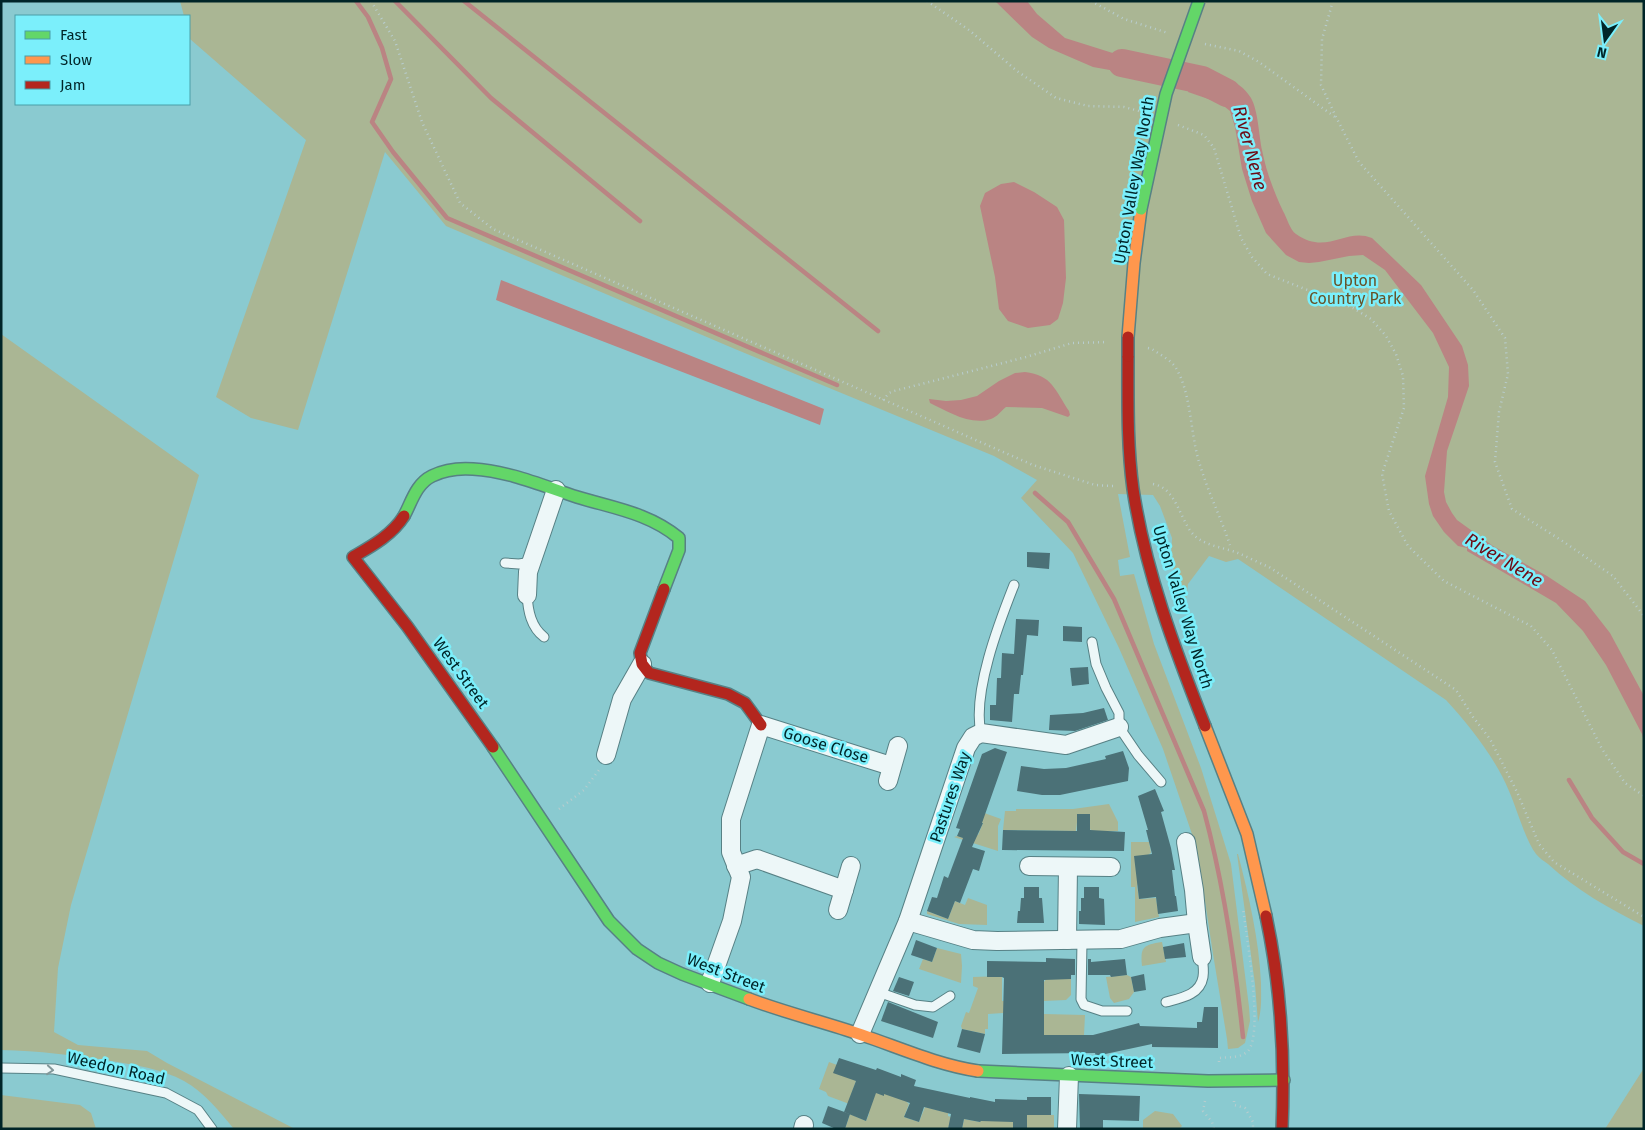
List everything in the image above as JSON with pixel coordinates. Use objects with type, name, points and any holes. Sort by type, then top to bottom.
[{"type":"street","name":"Upton Valley Way North","points":[[1200,1],[1166,94],[1141,209],[1134,263],[1128,337],[1128,431],[1133,483],[1141,530],[1166,619],[1252,851],[1274,957],[1282,1031],[1284,1080],[1282,1129]]},
{"type":"street","name":"West Street","points":[[556,490],[506,474],[473,469],[446,471],[425,479],[414,494],[403,519],[391,533],[353,557],[459,698],[608,921],[637,949],[658,963],[682,974],[775,1009],[860,1034],[946,1065],[977,1071],[1069,1076],[1213,1081],[1284,1080]]},
{"type":"street","points":[[527,595],[528,572],[556,490],[643,517],[671,530],[679,538],[679,550],[640,653],[642,664],[649,673],[728,694],[746,703],[761,725],[731,819],[731,852],[741,877],[732,921],[710,984]]},
{"type":"street","points":[[606,755],[622,699],[642,664]]},
{"type":"street","name":"Goose Close","points":[[761,725],[890,773],[898,746]]},
{"type":"street","name":"Pastures Way","points":[[860,1034],[908,921],[966,748],[973,737],[981,733],[1066,745],[1118,727]]},
{"type":"street","points":[[1186,842],[1202,957]]},
{"type":"street","points":[[736,866],[757,859],[844,890]]},
{"type":"street","points":[[838,910],[851,866]]},
{"type":"street","points":[[1029,866],[1111,866]]},
{"type":"street","points":[[1068,867],[1074,941]]},
{"type":"street","points":[[908,921],[973,940],[1074,941],[1121,939],[1160,928],[1197,923]]},
{"type":"street","points":[[1067,1129],[1069,1076]]},
{"type":"lane","points":[[505,563],[519,564],[532,562]]},
{"type":"lane","points":[[981,733],[978,720],[984,681],[997,632],[1014,585]]},
{"type":"lane","points":[[527,595],[528,609],[533,626],[544,637]]},
{"type":"lane","points":[[1092,642],[1096,664],[1119,713],[1118,727],[1161,782]]},
{"type":"lane","points":[[1074,941],[1081,998],[1084,1005],[1102,1012],[1127,1010]]},
{"type":"lane","points":[[1166,1002],[1190,995],[1199,988],[1203,977],[1202,957]]},
{"type":"lane","points":[[878,992],[915,1005],[933,1007],[950,996]]},
{"type":"lane","name":"Weedon Road","points":[[1,1068],[54,1069],[166,1093],[198,1110],[212,1129]]},
{"type":"path","points":[[371,1],[395,41],[422,122],[460,203],[493,229],[1033,465],[1095,485],[1122,486],[1133,483],[1162,486],[1169,493],[1193,534],[1210,545],[1238,553],[1269,567],[1456,690],[1472,717],[1490,739],[1517,792],[1539,844],[1554,862],[1644,917]]},
{"type":"path","points":[[927,1],[969,30],[1017,71],[1056,98],[1088,106],[1124,107],[1147,113]]},
{"type":"path","points":[[1091,1],[1124,19],[1173,34]]},
{"type":"path","points":[[1334,1],[1322,39],[1321,85],[1336,118],[1360,162],[1473,290],[1505,338],[1508,374],[1500,412],[1495,462],[1512,509],[1613,576],[1644,616]]},
{"type":"path","points":[[1199,42],[1239,51],[1259,62],[1336,118]]},
{"type":"path","points":[[1177,125],[1204,134],[1214,148],[1241,238],[1252,257],[1267,274],[1353,308],[1371,319],[1386,336],[1396,354],[1403,376],[1404,408],[1382,474],[1390,511],[1408,546],[1444,581],[1531,626],[1552,650],[1602,749],[1625,783],[1644,796]]},
{"type":"path","points":[[883,400],[889,393],[894,391],[1026,357],[1072,343],[1103,341]]},
{"type":"path","points":[[1152,349],[1174,365],[1181,377],[1200,467],[1230,545]]},
{"type":"path","points":[[541,820],[567,805],[584,790],[597,774],[606,755]]},
{"type":"path","points":[[1214,1129],[1212,1122],[1203,1111],[1219,1058],[1238,1056],[1247,1052],[1251,1047],[1254,1036],[1256,1010],[1242,902]]},
{"type":"path","points":[[1234,1098],[1234,1105],[1245,1108],[1253,1122],[1253,1129]]},
{"type":"green space","name":"Upton Country Park","points":[[180,1],[1644,1],[1644,926],[1582,891],[1537,855],[1528,840],[1504,779],[1497,767],[1473,731],[1446,700],[1238,559],[1226,562],[1209,556],[1188,584],[1185,609],[1171,561],[1172,538],[1160,506],[1153,495],[1118,494],[1130,557],[1118,560],[1120,576],[1134,574],[1154,644],[1201,768],[1231,864],[1250,1021],[1245,1043],[1238,1048],[1228,1049],[1195,843],[1163,749],[1119,648],[1073,553],[1021,498],[1037,480],[994,456],[735,349],[446,226],[385,152],[298,430],[251,418],[216,397],[306,140],[190,39],[190,15],[184,15]]},
{"type":"green space","points":[[1,334],[199,475],[71,905],[58,968],[54,1032],[78,1045],[147,1051],[295,1129],[234,1129],[198,1091],[184,1081],[158,1070],[84,1057],[43,1052],[1,1050]]},
{"type":"green space","points":[[1109,804],[1118,822],[1118,831],[1092,831],[1090,829],[1089,814],[1078,814],[1076,831],[1003,830],[1005,811],[1016,811],[1016,809],[1073,809]]},
{"type":"green space","points":[[976,810],[1001,819],[998,826],[998,851],[954,837],[957,836],[971,840],[974,834],[978,835],[983,823],[973,819]]},
{"type":"green space","points":[[1131,842],[1149,842],[1151,853],[1137,886],[1139,899],[1156,898],[1159,917],[1135,922],[1135,887],[1131,887]]},
{"type":"green space","points":[[1237,854],[1250,902],[1258,950],[1261,998],[1258,1022],[1255,984]]},
{"type":"green space","points":[[968,898],[987,905],[987,925],[959,924],[927,914],[927,911],[948,919],[955,901],[965,905]]},
{"type":"green space","points":[[1162,942],[1166,962],[1142,966],[1142,951],[1144,948],[1151,944]]},
{"type":"green space","points":[[937,948],[961,954],[961,983],[919,969],[923,959],[932,962]]},
{"type":"green space","points":[[1127,975],[1131,977],[1134,992],[1129,999],[1114,1003],[1110,998],[1106,977]]},
{"type":"green space","points":[[1002,976],[1002,1001],[1044,996],[1044,982],[1046,979],[1071,979],[1071,995],[1066,1000],[1044,1001],[1044,1014],[1085,1015],[1084,1035],[1038,1035],[1003,1013],[988,1014],[988,1029],[985,1029],[985,1034],[962,1029],[961,1026],[966,1012],[969,1013],[978,988],[973,986],[973,977]]},
{"type":"green space","points":[[829,1062],[837,1065],[856,1081],[849,1101],[865,1089],[883,1095],[888,1085],[909,1104],[904,1117],[919,1122],[925,1107],[948,1113],[948,1116],[951,1117],[948,1129],[845,1129],[850,1114],[866,1121],[869,1114],[868,1111],[828,1096],[826,1092],[819,1089]]},
{"type":"green space","points":[[1644,1068],[1644,1129],[1605,1129]]},
{"type":"green space","points":[[1,1095],[80,1105],[91,1113],[96,1129],[1,1129]]},
{"type":"green space","points":[[1155,1111],[1173,1114],[1182,1126],[1179,1129],[1143,1129],[1143,1120]]},
{"type":"green space","points":[[1027,1115],[1054,1115],[1054,1129],[1027,1129]]},
{"type":"green space","points":[[982,1117],[1013,1122],[1013,1129],[962,1129],[964,1119],[980,1122]]},
{"type":"water","points":[[995,1],[1027,1],[1037,14],[1065,38],[1119,55],[1162,63],[1156,81],[1132,74],[1093,67],[1049,48],[1032,37]]},
{"type":"water","points":[[1194,72],[1226,78],[1240,86],[1251,98],[1255,109],[1268,174],[1290,227],[1296,234],[1307,240],[1317,242],[1327,242],[1354,236],[1372,238],[1421,285],[1462,346],[1468,365],[1469,386],[1447,451],[1444,492],[1446,502],[1457,520],[1493,546],[1547,576],[1585,601],[1610,633],[1644,696],[1644,741],[1606,665],[1583,631],[1556,603],[1467,551],[1467,548],[1458,546],[1444,532],[1433,516],[1429,504],[1425,476],[1448,397],[1449,367],[1433,333],[1385,270],[1363,255],[1309,263],[1299,262],[1286,255],[1266,233],[1252,201],[1242,169],[1235,127],[1230,111],[1220,103],[1188,92]]},
{"type":"water","points":[[1014,182],[1057,207],[1064,220],[1066,278],[1063,303],[1058,319],[1050,325],[1028,328],[1008,321],[999,309],[995,277],[980,206],[985,193],[1001,184]]},
{"type":"water","points":[[501,280],[824,409],[820,425],[496,300]]},
{"type":"water","points":[[1025,372],[1041,376],[1052,385],[1069,411],[1070,415],[1068,417],[1042,408],[1006,407],[993,418],[975,421],[959,417],[930,403],[929,399],[946,401],[977,396],[1015,373]]},
{"type":"building","points":[[1027,552],[1050,553],[1049,569],[1027,567]]},
{"type":"building","points":[[1016,619],[1039,620],[1038,636],[1027,635],[1023,675],[1021,675],[1019,694],[1014,694],[1012,722],[990,720],[990,705],[996,705],[997,678],[1001,678],[1002,653],[1014,654]]},
{"type":"building","points":[[1063,626],[1082,627],[1082,642],[1063,641]]},
{"type":"building","points":[[1088,667],[1089,684],[1072,686],[1070,668]]},
{"type":"building","points":[[1104,708],[1108,720],[1075,731],[1049,730],[1050,715],[1083,713]]},
{"type":"building","points":[[995,748],[1007,752],[983,823],[972,847],[985,851],[979,871],[973,869],[960,903],[955,901],[948,919],[927,911],[932,897],[937,898],[944,876],[948,878],[963,838],[957,836],[960,829],[956,828],[982,754]]},
{"type":"building","points":[[1123,751],[1129,768],[1128,781],[1060,795],[1042,795],[1017,791],[1021,766],[1044,769],[1066,768],[1106,759],[1105,756]]},
{"type":"building","points":[[1155,789],[1164,811],[1161,812],[1171,848],[1175,870],[1172,870],[1178,911],[1158,914],[1156,897],[1139,899],[1134,856],[1152,854],[1146,830],[1148,830],[1138,796]]},
{"type":"building","points":[[1077,814],[1090,814],[1090,830],[1125,832],[1124,851],[1002,850],[1003,830],[1077,831]]},
{"type":"building","points":[[1024,887],[1039,887],[1039,898],[1042,898],[1044,923],[1017,923],[1021,898],[1024,898]]},
{"type":"building","points":[[1084,887],[1099,887],[1099,898],[1104,899],[1105,925],[1079,924],[1079,911],[1081,911],[1081,898],[1084,898]]},
{"type":"building","points":[[916,940],[937,948],[932,962],[911,955]]},
{"type":"building","points":[[1184,943],[1186,957],[1165,959],[1163,947]]},
{"type":"building","points":[[1046,958],[1075,959],[1075,975],[1071,975],[1071,979],[1044,980],[1044,1035],[1093,1035],[1139,1023],[1140,1026],[1197,1028],[1197,1022],[1202,1022],[1204,1007],[1218,1007],[1218,1048],[1152,1047],[1152,1044],[1096,1056],[1095,1053],[1002,1054],[1004,978],[987,977],[987,961],[1046,962]]},
{"type":"building","points":[[1088,959],[1091,959],[1091,962],[1125,959],[1127,975],[1111,977],[1110,975],[1088,975]]},
{"type":"building","points":[[1144,974],[1146,990],[1134,992],[1131,977]]},
{"type":"building","points":[[899,977],[914,982],[909,996],[893,991]]},
{"type":"building","points":[[888,1002],[938,1022],[933,1038],[881,1021]]},
{"type":"building","points":[[962,1029],[985,1034],[980,1053],[957,1047]]},
{"type":"building","points":[[839,1058],[876,1070],[877,1068],[901,1077],[901,1074],[916,1080],[914,1086],[970,1098],[995,1102],[995,1099],[1027,1100],[1027,1097],[1051,1097],[1051,1115],[1027,1115],[1027,1129],[1013,1129],[1013,1122],[980,1122],[964,1119],[962,1129],[948,1129],[951,1114],[924,1107],[919,1122],[904,1117],[910,1103],[876,1093],[866,1121],[844,1112],[856,1081],[833,1073]]},
{"type":"building","points":[[1079,1094],[1140,1096],[1139,1121],[1103,1120],[1103,1129],[1080,1129]]},
{"type":"building","points":[[828,1106],[850,1114],[845,1129],[836,1129],[822,1123]]},
{"type":"waterway","points":[[356,1],[368,17],[382,48],[391,79],[372,122],[393,152],[447,218],[837,385]]},
{"type":"waterway","points":[[395,1],[491,98],[640,221]]},
{"type":"waterway","points":[[464,1],[878,331]]},
{"type":"waterway","name":"River Nene","points":[[1122,63],[1202,80],[1227,93]]},
{"type":"waterway","points":[[1035,493],[1068,522],[1114,599],[1204,811],[1228,923],[1243,1037]]},
{"type":"waterway","points":[[1569,780],[1592,818],[1623,852],[1644,864]]},
{"type":"traffic: fast","points":[[1141,209],[1166,94],[1199,1]]},
{"type":"traffic: fast","points":[[404,516],[418,488],[427,479],[442,472],[468,469],[486,470],[513,476],[643,517],[679,538],[679,550],[664,589]]},
{"type":"traffic: fast","points":[[493,747],[609,921],[637,949],[658,963],[682,974],[749,999]]},
{"type":"traffic: fast","points":[[978,1071],[1208,1081],[1284,1080]]},
{"type":"traffic: slow","points":[[1128,337],[1134,263],[1141,209]]},
{"type":"traffic: slow","points":[[1205,726],[1247,834],[1266,916]]},
{"type":"traffic: slow","points":[[749,999],[934,1060],[978,1071]]},
{"type":"traffic: jam","points":[[1128,337],[1128,356]]},
{"type":"traffic: jam","points":[[1128,356],[1130,456],[1138,519],[1162,609],[1205,726]]},
{"type":"traffic: jam","points":[[404,516],[388,534],[353,557],[407,626],[493,747]]},
{"type":"traffic: jam","points":[[664,589],[640,653],[642,664],[649,673],[728,694],[745,703],[761,725]]},
{"type":"traffic: jam","points":[[1266,916],[1281,1022],[1282,1129]]}]
